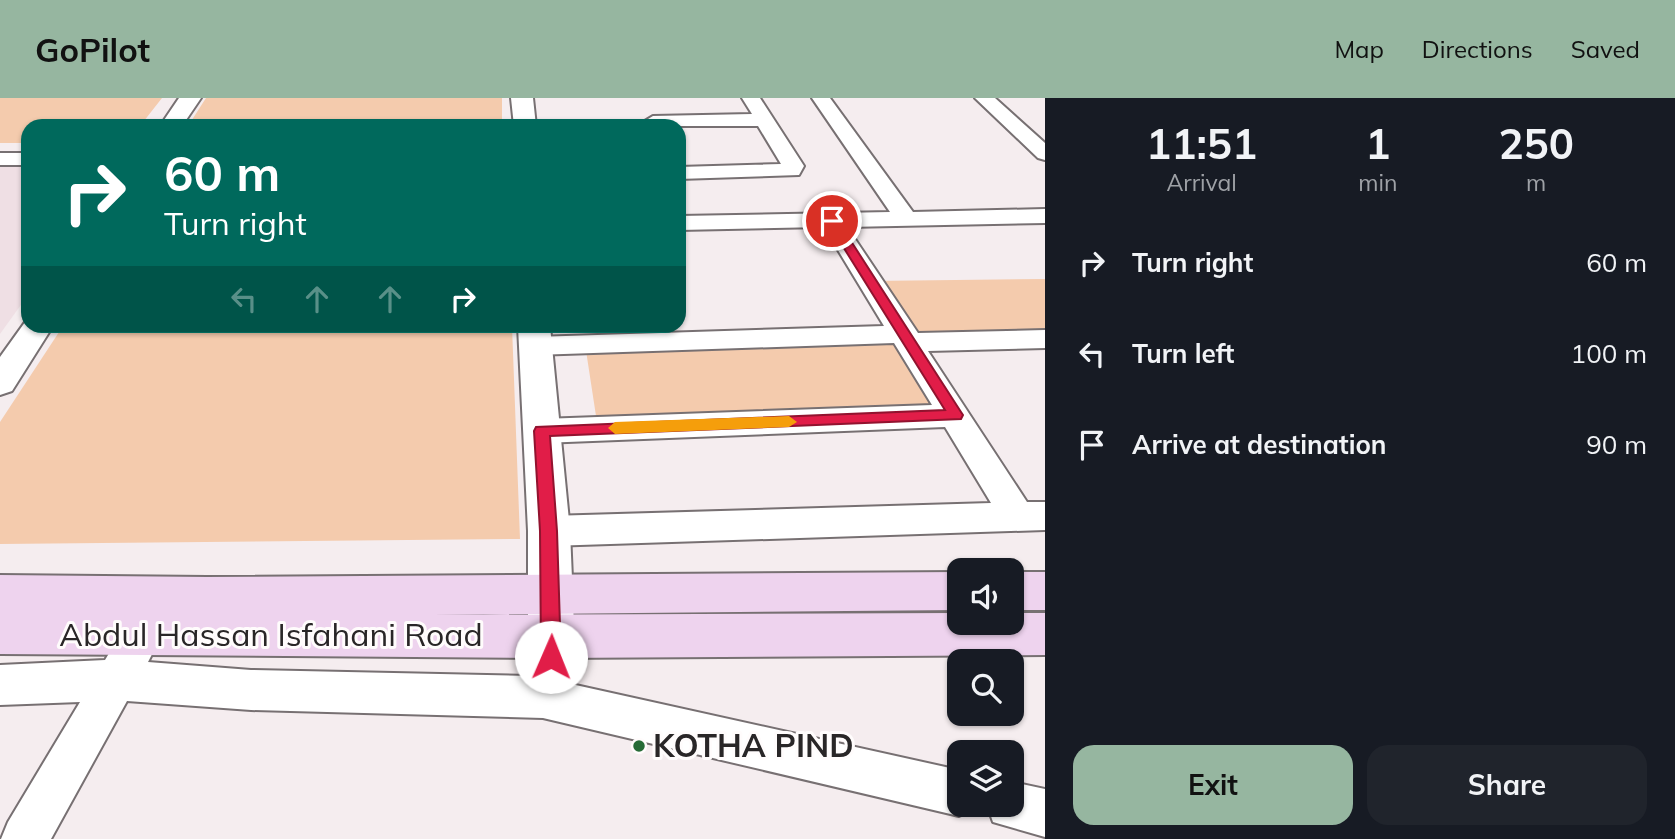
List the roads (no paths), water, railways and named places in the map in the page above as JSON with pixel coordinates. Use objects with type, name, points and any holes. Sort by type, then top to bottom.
[{"type":"main road","points":[[1024,591],[1045,591]]},
{"type":"main road","name":"Abdul Hassan Isfahani Road","points":[[0,633],[143,633],[551,615],[947,592]]},
{"type":"main road","name":"Abdul Hassan Isfahani Road","points":[[0,595],[207,597],[551,615],[1045,634]]},
{"type":"street","points":[[176,119],[190,98]]},
{"type":"street","points":[[522,98],[524,119]]},
{"type":"street","points":[[646,98],[652,119]]},
{"type":"street","points":[[686,173],[791,170],[793,166],[751,98]]},
{"type":"street","points":[[821,98],[906,218]]},
{"type":"street","points":[[984,98],[1045,154]]},
{"type":"street","points":[[686,123],[764,120]]},
{"type":"street","points":[[0,159],[21,159]]},
{"type":"street","points":[[686,217],[832,221],[1045,216]]},
{"type":"street","points":[[832,221],[955,415],[1032,516]]},
{"type":"street","points":[[0,383],[32,333]]},
{"type":"street","points":[[549,697],[549,531],[534,336],[1045,339]]},
{"type":"street","points":[[542,431],[955,415]]},
{"type":"street","points":[[549,531],[1032,516]]},
{"type":"street","points":[[25,839],[143,633]]},
{"type":"street","points":[[0,685],[116,680],[251,690],[549,697],[554,701],[947,790]]},
{"type":"street","points":[[1024,808],[1045,813]]},
{"type":"place","name":"KOTHA PIND","points":[[639,746]]}]
